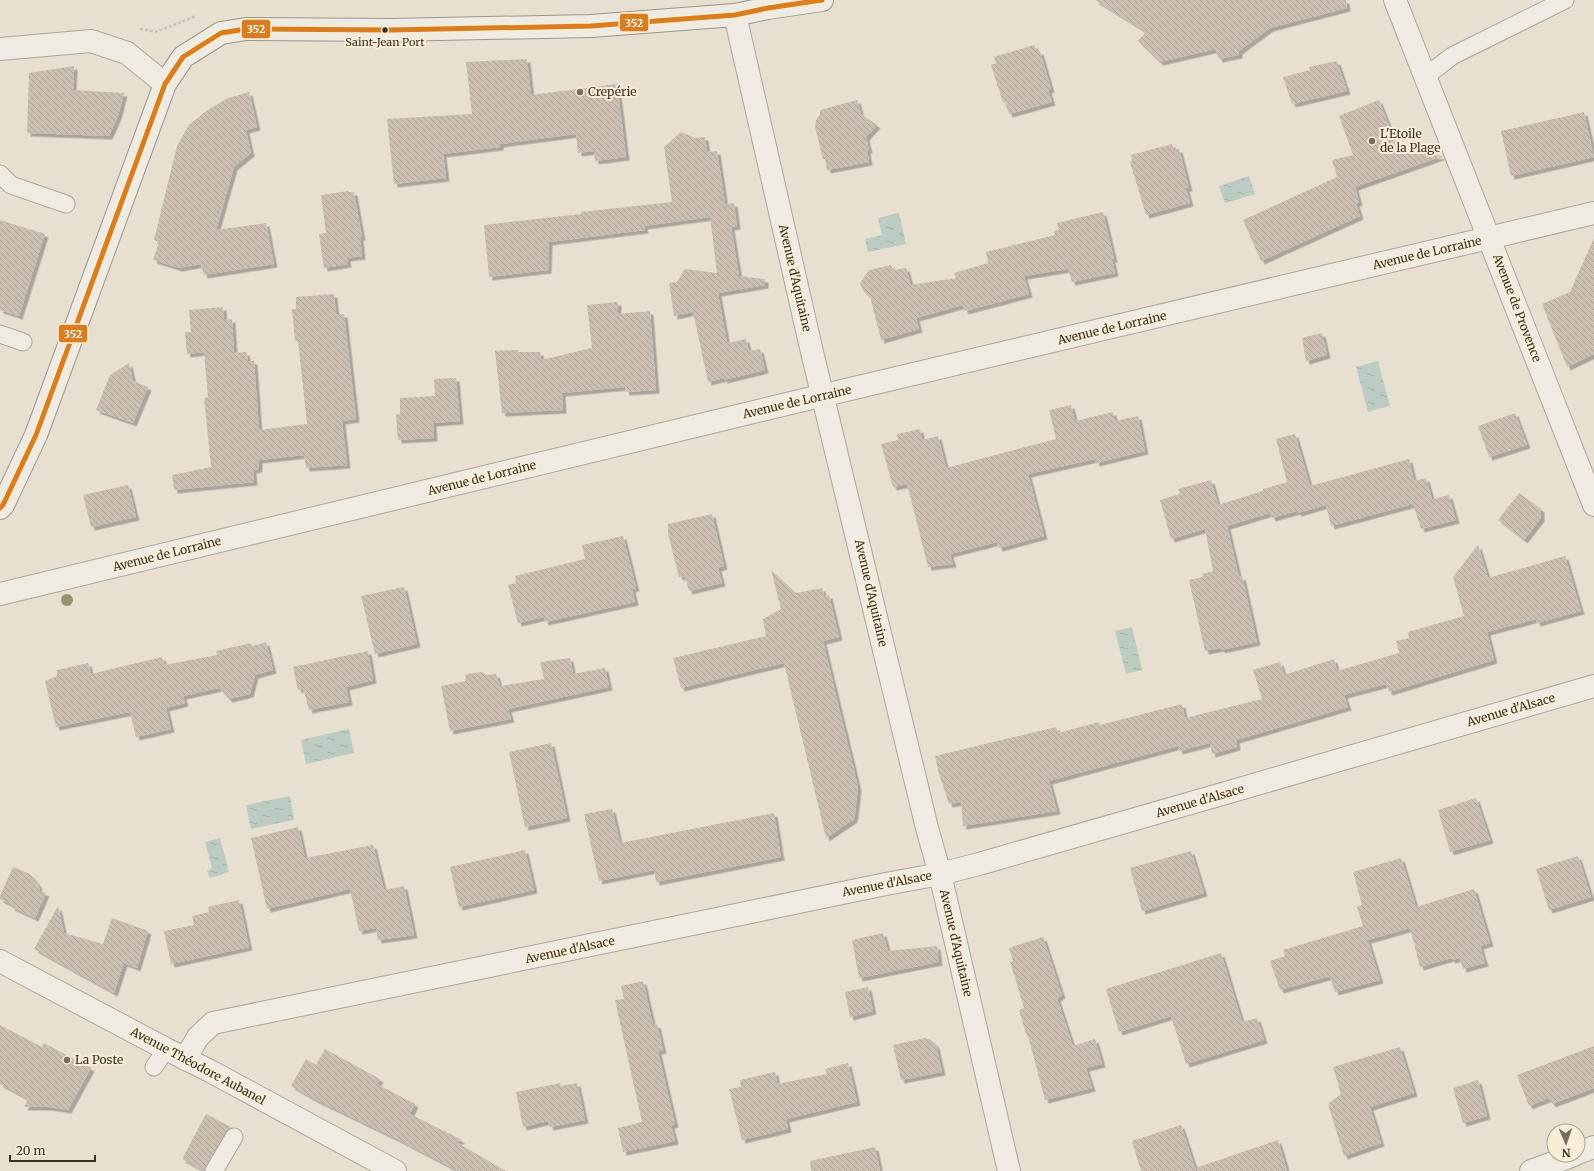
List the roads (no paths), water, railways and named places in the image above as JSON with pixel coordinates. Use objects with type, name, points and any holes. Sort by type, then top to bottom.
[{"type":"street","points":[[0,508],[3,505],[36,435],[165,84],[183,57],[221,34],[246,29],[391,30],[591,26],[735,15],[768,8],[822,0]]},
{"type":"street","name":"Avenue de Provence","points":[[1395,0],[1594,505]]},
{"type":"street","name":"Avenue d'Aquitaine","points":[[735,15],[823,396],[927,828],[940,874],[1009,1171]]},
{"type":"street","points":[[0,49],[90,41],[127,53],[165,84]]},
{"type":"street","name":"Avenue de Lorraine","points":[[0,594],[823,396],[1594,213]]},
{"type":"street","name":"Avenue d'Alsace","points":[[185,1059],[198,1037],[213,1023],[940,874],[1594,686]]},
{"type":"street","name":"Avenue Théodore Aubanel","points":[[0,961],[393,1170]]},
{"type":"street","points":[[1531,1171],[1552,1163]]},
{"type":"lane","points":[[1425,77],[1452,56],[1565,0]]},
{"type":"lane","points":[[0,174],[11,185],[66,204]]},
{"type":"lane","points":[[0,334],[23,342]]},
{"type":"lane","points":[[154,1068],[166,1049]]},
{"type":"lane","points":[[214,1171],[234,1137]]},
{"type":"water","points":[[1249,176],[1255,194],[1225,203],[1219,186]]},
{"type":"water","points":[[899,213],[906,244],[868,252],[865,239],[882,235],[878,218]]},
{"type":"water","points":[[1378,361],[1390,406],[1368,412],[1356,367]]},
{"type":"water","points":[[1132,627],[1142,670],[1126,674],[1115,631]]},
{"type":"water","points":[[349,729],[354,753],[306,764],[301,740]]},
{"type":"water","points":[[290,796],[294,820],[251,829],[246,805]]},
{"type":"water","points":[[220,838],[229,872],[210,878],[207,871],[212,868],[205,842]]},
{"type":"place","name":"Saint-Jean Port","points":[[385,30]]},
{"type":"place","name":"Crepérie","points":[[580,92]]},
{"type":"place","name":"L'Etoile de la Plage","points":[[1372,141]]},
{"type":"place","name":"La Poste","points":[[67,1060]]}]
